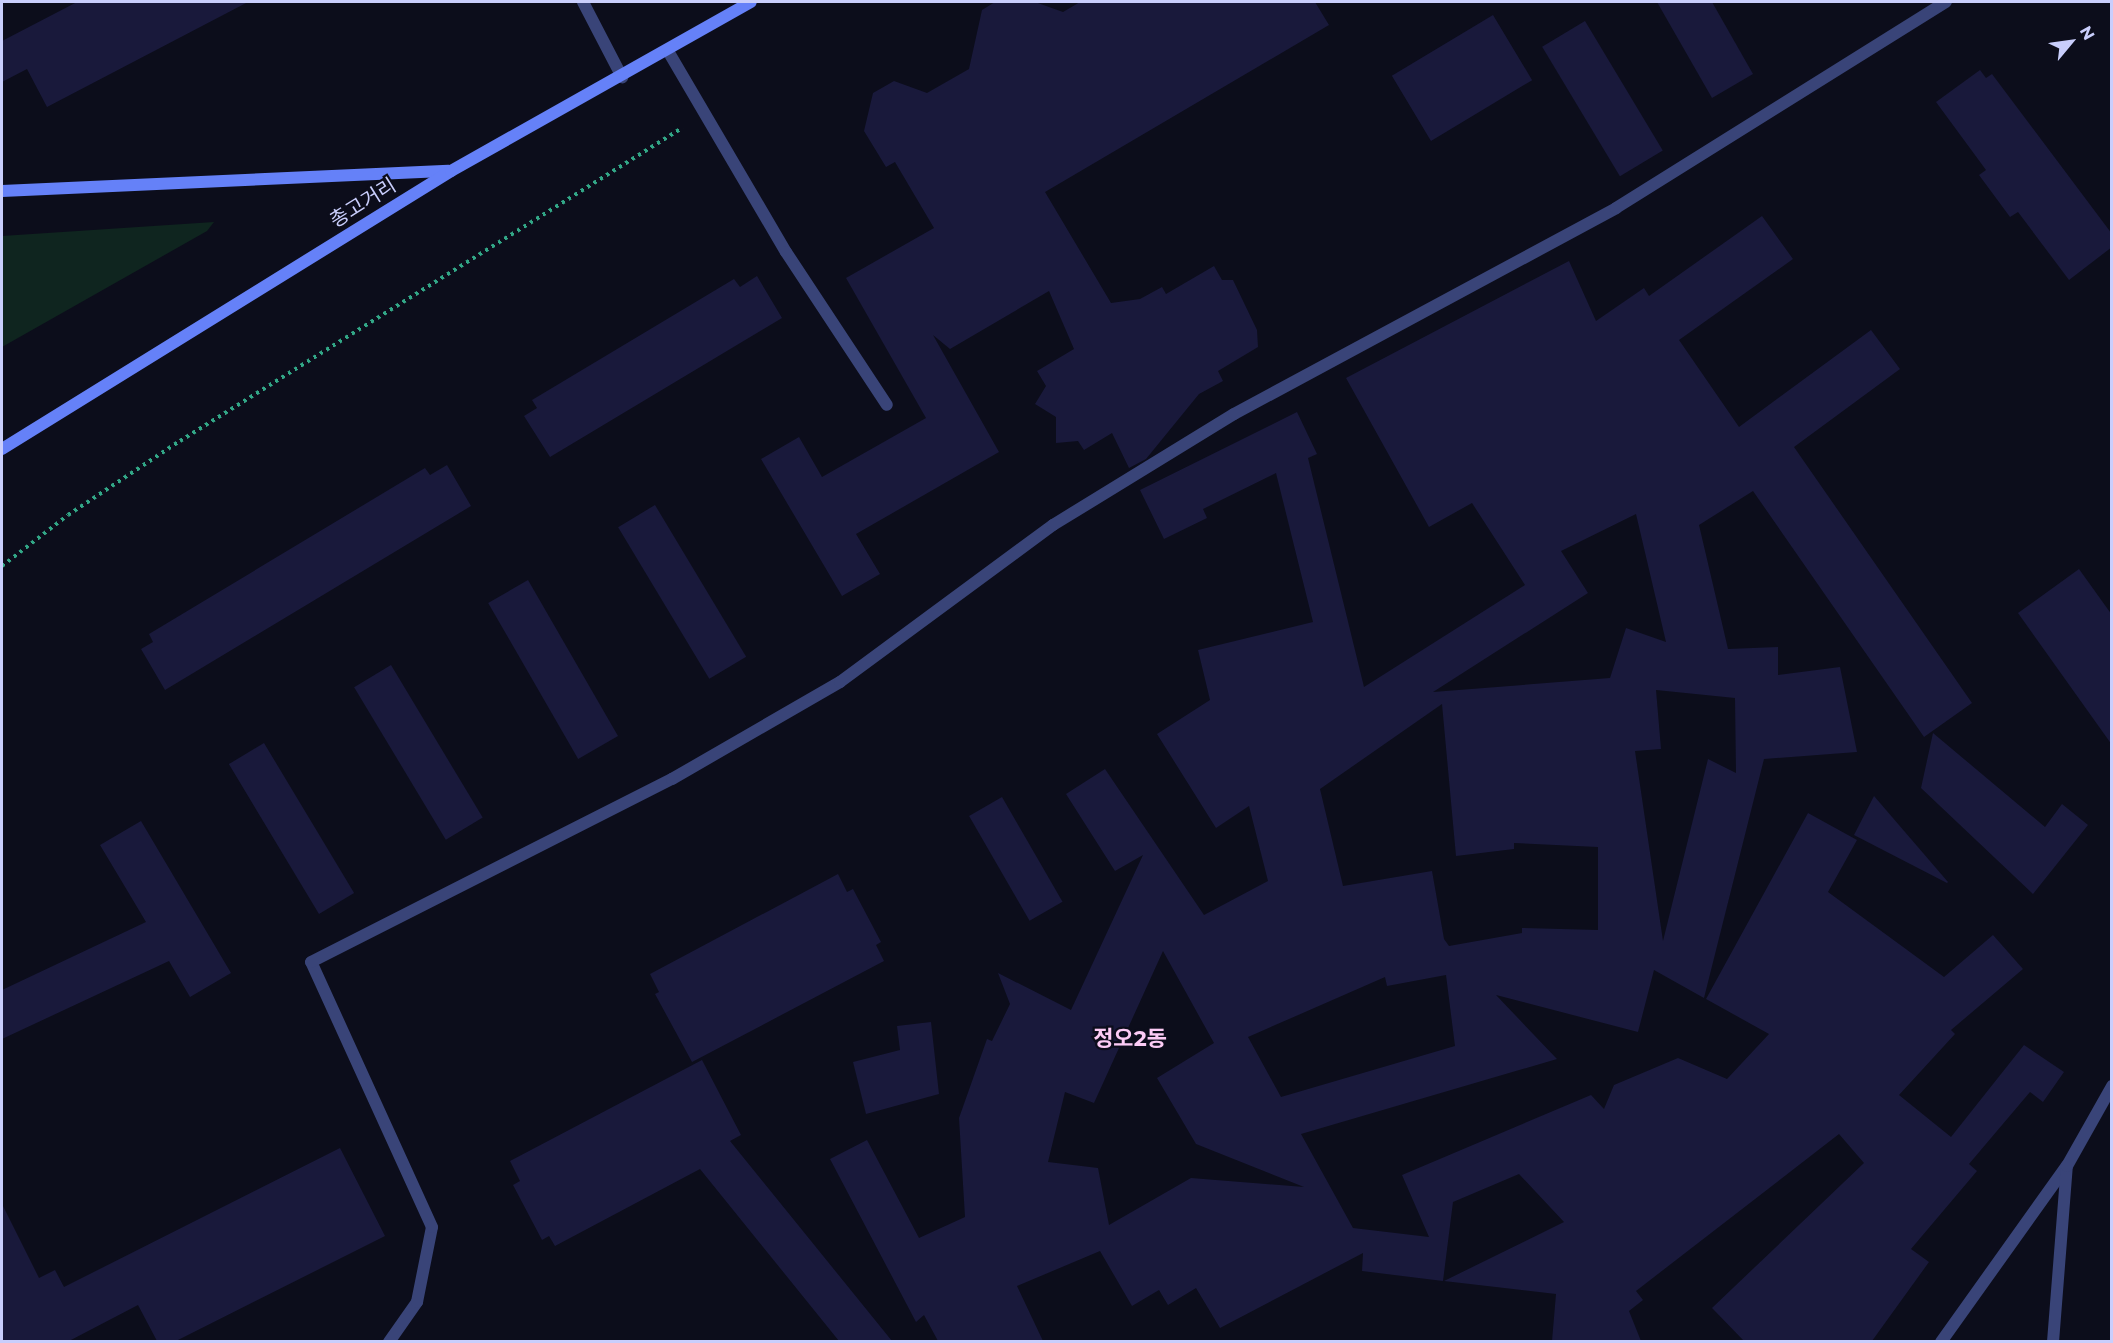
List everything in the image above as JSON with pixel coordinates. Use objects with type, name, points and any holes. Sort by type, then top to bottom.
[{"type":"main road","name":"총고거리","points":[[2,449],[451,171],[622,77],[751,2]]},
{"type":"main road","points":[[2,191],[451,171]]},
{"type":"street","points":[[583,2],[622,77]]},
{"type":"street","points":[[389,1341],[417,1302],[432,1227],[311,962],[672,779],[840,682],[1053,525],[1234,414],[1616,208],[1946,2]]},
{"type":"street","points":[[668,51],[786,252],[887,405]]},
{"type":"street","points":[[1941,1341],[2067,1166],[2112,1086]]},
{"type":"street","points":[[2054,1341],[2067,1166]]},
{"type":"path","points":[[2,566],[161,453],[705,113]]},
{"type":"green space","points":[[214,222],[207,231],[2,347],[2,236]]},
{"type":"building","points":[[77,2],[248,2],[47,107],[27,69],[2,82],[2,41]]},
{"type":"building","points":[[995,2],[1035,2],[1063,12],[1080,2],[1315,2],[1329,25],[1045,192],[1111,303],[1140,299],[1162,287],[1166,294],[1214,266],[1222,280],[1233,280],[1257,330],[1258,347],[1218,371],[1223,381],[1199,394],[1146,459],[1129,468],[1112,433],[1084,450],[1078,441],[1056,443],[1056,417],[1035,404],[1046,386],[1037,371],[1074,349],[1049,291],[950,349],[933,335],[999,452],[856,534],[880,574],[842,596],[761,459],[799,437],[822,477],[926,418],[846,278],[934,228],[895,162],[886,167],[864,131],[873,93],[894,81],[927,93],[969,69],[982,10]]},
{"type":"building","points":[[1657,2],[1712,2],[1753,74],[1712,98]]},
{"type":"building","points":[[1493,15],[1532,80],[1431,141],[1392,76]]},
{"type":"building","points":[[1585,21],[1663,150],[1620,176],[1542,47]]},
{"type":"building","points":[[1980,70],[1986,78],[1992,74],[2112,234],[2112,247],[2069,280],[2018,212],[2010,217],[1979,175],[1986,170],[1936,102]]},
{"type":"building","points":[[1762,216],[1793,259],[1679,340],[1739,427],[1871,330],[1900,369],[1794,447],[1972,703],[1924,737],[1753,491],[1699,525],[1728,649],[1778,647],[1778,675],[1840,667],[1857,752],[1764,759],[1704,998],[1654,970],[1638,1032],[1496,995],[1557,1059],[1301,1134],[1353,1228],[1429,1237],[1402,1175],[1591,1095],[1604,1109],[1614,1085],[1678,1058],[1727,1079],[1769,1034],[1706,999],[1808,813],[1857,840],[1828,892],[1944,977],[1993,935],[2023,969],[1951,1030],[1955,1034],[1899,1095],[1951,1137],[2024,1045],[2064,1072],[2043,1102],[2030,1092],[1969,1164],[1977,1171],[1911,1249],[1929,1262],[1872,1341],[1744,1341],[1712,1308],[1864,1163],[1839,1134],[1636,1291],[1643,1300],[1629,1311],[1641,1341],[1552,1341],[1556,1294],[1444,1281],[1564,1222],[1519,1174],[1453,1202],[1443,1281],[1362,1271],[1363,1253],[1220,1328],[1196,1288],[1168,1305],[1159,1290],[1132,1306],[1100,1251],[1017,1286],[1043,1341],[938,1341],[924,1315],[916,1322],[830,1159],[867,1140],[919,1238],[965,1217],[959,1118],[987,1039],[992,1041],[1010,1004],[998,973],[1071,1010],[1143,855],[1115,871],[1066,794],[1105,769],[1204,915],[1268,881],[1249,806],[1216,828],[1157,734],[1210,700],[1198,650],[1313,622],[1276,473],[1203,509],[1207,518],[1164,539],[1140,490],[1297,412],[1317,454],[1308,458],[1364,687],[1525,585],[1472,503],[1429,527],[1346,378],[1569,261],[1596,321],[1644,288],[1649,296]],"holes":[[[1636,514],[1666,642],[1626,628],[1610,678],[1433,692],[1588,593],[1561,551]],[[1656,690],[1735,698],[1736,773],[1708,759],[1663,941],[1635,751],[1661,749]],[[1442,704],[1456,856],[1514,849],[1514,843],[1598,847],[1598,930],[1522,928],[1522,933],[1449,946],[1444,939],[1432,871],[1343,886],[1320,789]],[[1163,951],[1214,1043],[1157,1078],[1196,1144],[1304,1187],[1191,1178],[1109,1225],[1098,1168],[1048,1162],[1065,1092],[1094,1103]],[[1446,975],[1455,1046],[1281,1097],[1248,1037],[1385,977],[1387,986]]]},
{"type":"building","points":[[757,276],[782,318],[550,457],[524,416],[537,408],[532,400],[734,279],[740,287]]},
{"type":"building","points":[[447,465],[471,506],[165,690],[141,649],[153,642],[149,634],[425,468],[430,475]]},
{"type":"building","points":[[655,505],[746,657],[709,679],[618,527]]},
{"type":"building","points":[[2079,569],[2112,615],[2112,745],[2018,613]]},
{"type":"building","points":[[528,580],[618,736],[578,759],[488,603]]},
{"type":"building","points":[[391,665],[483,818],[446,840],[354,687]]},
{"type":"building","points":[[1933,733],[2045,827],[2062,804],[2088,825],[2033,894],[1921,788]]},
{"type":"building","points":[[264,743],[354,893],[319,914],[229,764]]},
{"type":"building","points":[[1874,796],[1948,882],[1947,883],[1854,835]]},
{"type":"building","points":[[1002,797],[1062,902],[1030,921],[969,816]]},
{"type":"building","points":[[141,821],[231,973],[190,997],[169,961],[2,1039],[2,990],[146,922],[100,845]]},
{"type":"building","points":[[838,874],[847,892],[853,889],[881,942],[876,945],[884,961],[692,1062],[655,994],[659,992],[650,974]]},
{"type":"building","points":[[931,1022],[939,1094],[866,1114],[853,1062],[900,1050],[897,1026]]},
{"type":"building","points":[[702,1060],[741,1135],[730,1141],[892,1341],[839,1341],[700,1169],[555,1246],[549,1236],[542,1240],[513,1185],[520,1181],[510,1161]]},
{"type":"building","points":[[340,1148],[385,1236],[176,1341],[157,1341],[138,1305],[69,1341],[2,1341],[2,1204],[39,1278],[55,1270],[64,1287]]},
{"type":"district","name":"정오2동","points":[[1130,1039]]}]
